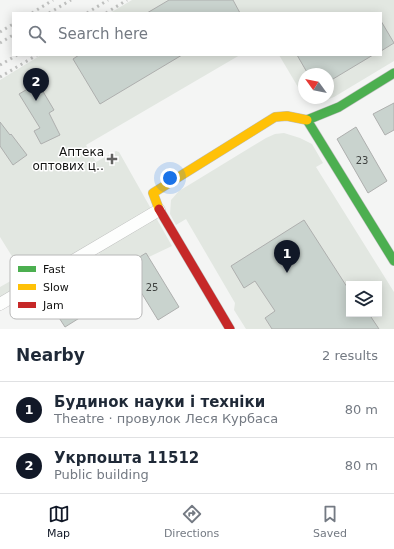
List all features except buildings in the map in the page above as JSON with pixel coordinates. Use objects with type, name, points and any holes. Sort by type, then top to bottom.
[{"type":"street","points":[[230,329],[158,206],[153,193],[157,189],[275,117],[287,116],[307,120],[339,107],[394,73]]},
{"type":"street","points":[[307,120],[394,261]]},
{"type":"street","points":[[79,255],[158,206]]},
{"type":"street","points":[[0,304],[10,298]]},
{"type":"shaded area","points":[[132,0],[394,0],[394,61],[334,97],[334,68],[298,68],[298,87],[280,56],[382,56],[382,12],[112,12]]},
{"type":"shaded area","points":[[39,56],[238,56],[86,145],[96,162],[116,151],[119,152],[172,246],[142,260],[142,255],[100,255],[97,249],[86,255],[11,255],[0,237],[0,80]]},
{"type":"shaded area","points":[[284,133],[312,144],[323,163],[316,167],[394,292],[394,329],[246,329],[234,310],[235,303],[186,219],[176,225],[170,214],[171,200],[179,191],[275,134]]},
{"type":"shaded area","points":[[10,281],[10,297],[0,303],[0,287]]},
{"type":"railway","points":[[34,12],[53,0]]},
{"type":"railway","points":[[51,12],[71,0]]},
{"type":"railway","points":[[89,12],[108,0]]},
{"type":"railway","points":[[108,12],[127,0]]},
{"type":"railway","points":[[0,32],[12,25]]},
{"type":"railway","points":[[0,43],[12,36]]},
{"type":"railway","points":[[0,65],[15,56]]},
{"type":"railway","points":[[0,77],[35,56]]},
{"type":"traffic: fast","points":[[307,120],[339,107],[394,73]]},
{"type":"traffic: fast","points":[[307,120],[394,261]]},
{"type":"traffic: slow","points":[[159,209],[153,193],[275,117],[287,116],[307,120]]},
{"type":"traffic: jam","points":[[159,209],[230,329]]},
{"type":"place","name":"Укрпошта 11512","points":[[36,101]]},
{"type":"place","name":"Аптека оптових ц‥","points":[[112,159]]},
{"type":"place","name":"Будинок науки і техніки","points":[[287,273]]}]
